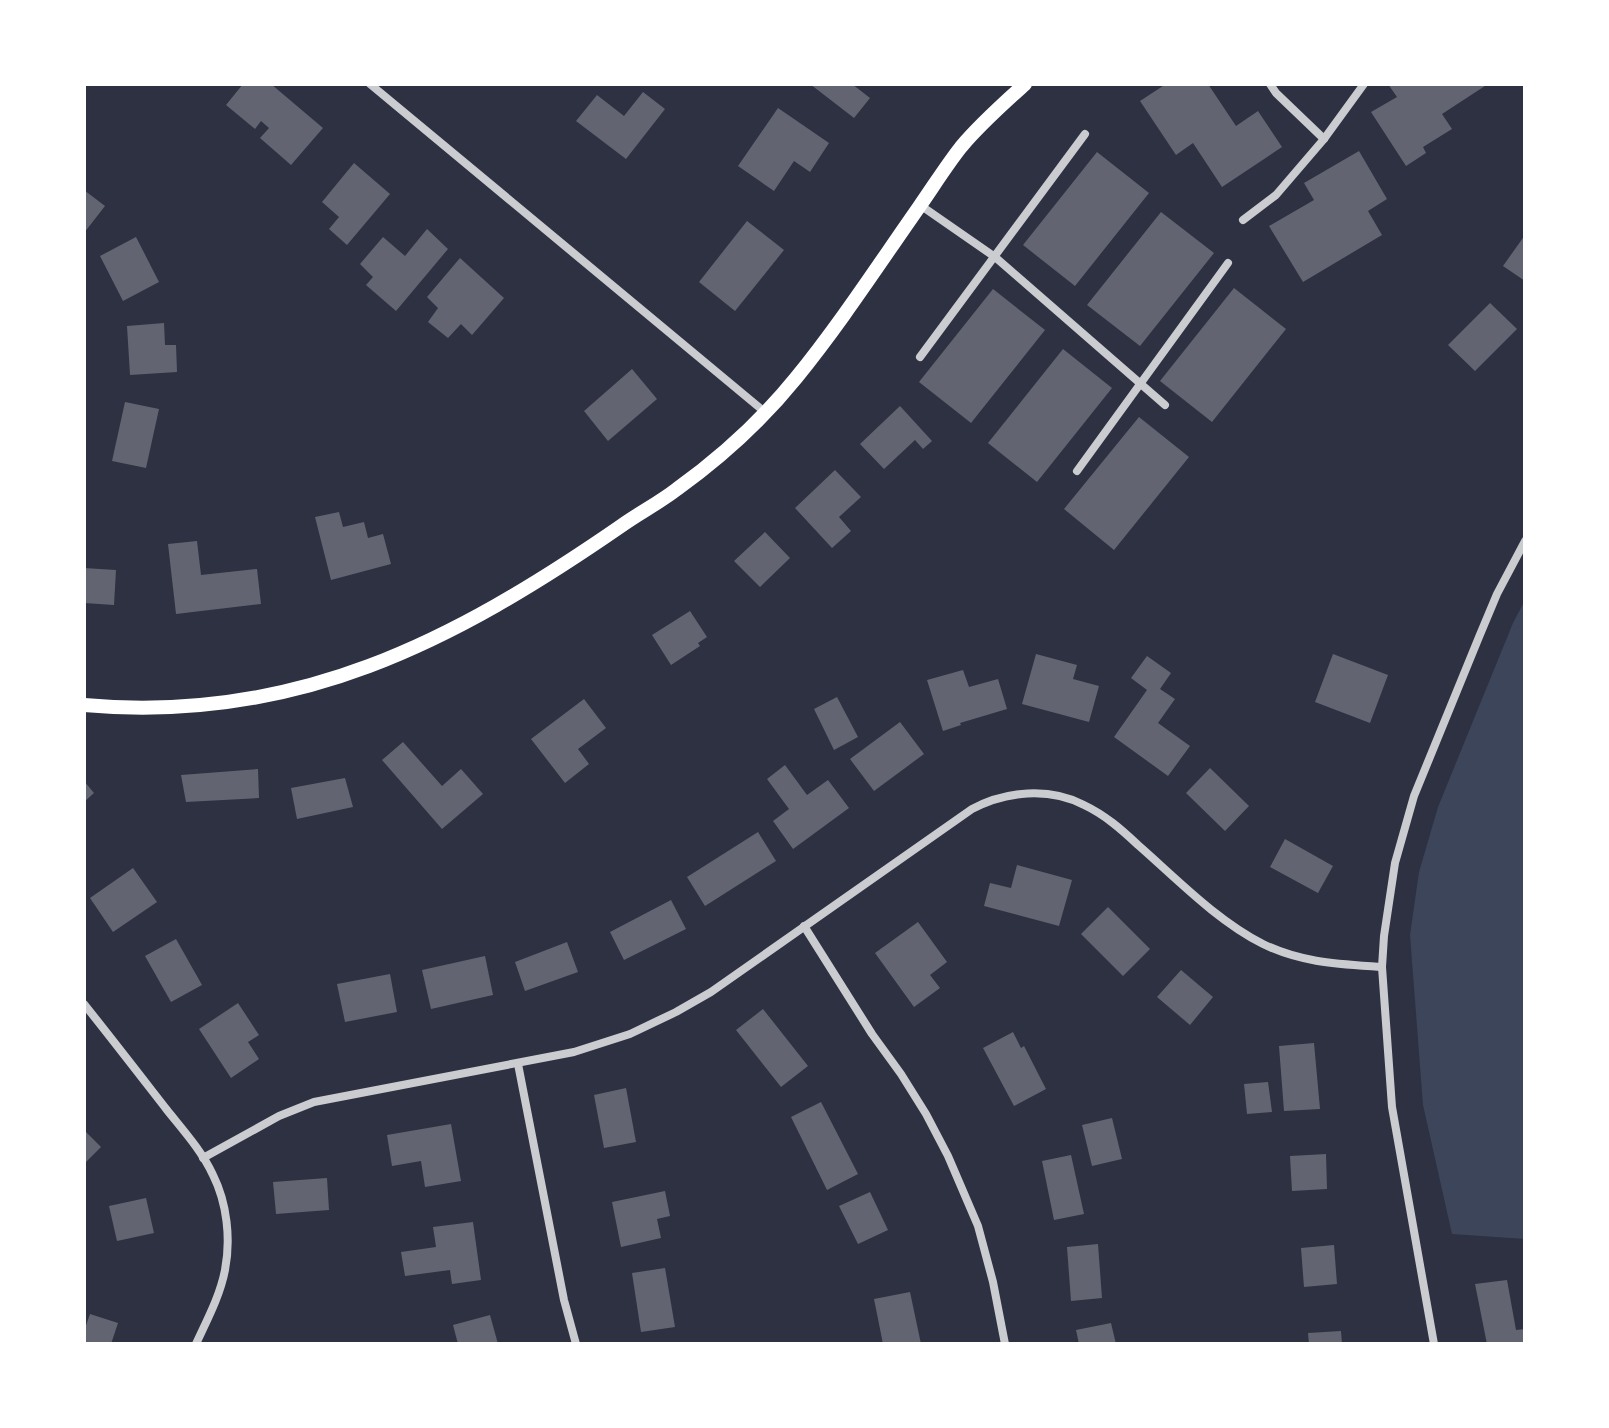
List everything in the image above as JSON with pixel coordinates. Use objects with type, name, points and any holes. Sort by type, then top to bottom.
[{"type":"main road","points":[[84,705],[189,707],[263,697],[310,686],[409,651],[476,618],[577,556],[677,490],[766,413],[796,378],[960,148],[984,121],[1025,84]]},
{"type":"street","points":[[370,84],[766,413]]},
{"type":"street","points":[[1270,84],[1324,139]]},
{"type":"street","points":[[1243,220],[1276,195],[1324,139],[1364,84]]},
{"type":"street","points":[[920,357],[1085,134]]},
{"type":"street","points":[[920,205],[995,257],[1165,405]]},
{"type":"street","points":[[1077,471],[1228,263]]},
{"type":"street","points":[[1434,1344],[1392,1107],[1382,967],[1384,936],[1395,863],[1414,796],[1497,594],[1525,541]]},
{"type":"street","points":[[203,1158],[279,1116],[314,1102],[574,1052],[630,1034],[711,992],[972,809],[1007,796],[1035,793],[1054,795],[1081,803],[1108,818],[1225,921],[1261,943],[1315,962],[1382,967]]},
{"type":"street","points":[[804,926],[909,1087],[948,1156],[978,1226],[1005,1344]]},
{"type":"street","points":[[84,1004],[203,1158],[222,1197],[228,1244],[226,1268],[220,1292],[196,1344]]},
{"type":"street","points":[[518,1064],[564,1300],[576,1344]]},
{"type":"shaded area","points":[[1525,600],[1525,1239],[1452,1234],[1423,1105],[1410,935],[1419,872],[1438,807]]},
{"type":"building","points":[[243,84],[271,84],[323,128],[291,165],[260,138],[269,128],[261,121],[255,129],[226,105]]},
{"type":"building","points":[[810,84],[852,84],[870,98],[854,118]]},
{"type":"building","points":[[1166,84],[1208,84],[1236,126],[1258,111],[1282,147],[1222,187],[1193,143],[1176,155],[1140,101]]},
{"type":"building","points":[[1388,84],[1488,84],[1442,114],[1452,129],[1423,147],[1426,153],[1406,166],[1371,112],[1397,97]]},
{"type":"building","points":[[643,92],[665,109],[626,159],[576,121],[597,95],[624,116]]},
{"type":"building","points":[[778,108],[829,143],[810,172],[794,161],[774,191],[738,166]]},
{"type":"building","points":[[1359,151],[1387,199],[1368,211],[1382,235],[1303,282],[1269,226],[1314,200],[1304,183]]},
{"type":"building","points":[[1097,152],[1149,193],[1075,286],[1023,245]]},
{"type":"building","points":[[354,163],[390,194],[347,245],[329,229],[339,217],[322,202]]},
{"type":"building","points":[[84,190],[105,206],[84,233]]},
{"type":"building","points":[[1161,212],[1214,253],[1140,346],[1087,305]]},
{"type":"building","points":[[747,221],[784,250],[735,311],[699,282]]},
{"type":"building","points":[[427,229],[448,249],[396,311],[366,285],[373,277],[360,264],[383,237],[405,256]]},
{"type":"building","points":[[1525,235],[1525,281],[1503,266]]},
{"type":"building","points":[[136,237],[159,282],[123,301],[100,256]]},
{"type":"building","points":[[460,258],[504,298],[472,335],[461,324],[448,338],[428,322],[438,308],[427,297]]},
{"type":"building","points":[[1234,288],[1286,329],[1212,422],[1160,381]]},
{"type":"building","points":[[993,289],[1045,330],[971,423],[919,382]]},
{"type":"building","points":[[1490,303],[1517,329],[1475,371],[1448,345]]},
{"type":"building","points":[[164,323],[165,345],[176,345],[177,372],[130,375],[127,326]]},
{"type":"building","points":[[1063,349],[1112,388],[1037,482],[988,443]]},
{"type":"building","points":[[632,369],[657,399],[608,441],[584,411]]},
{"type":"building","points":[[125,402],[159,409],[146,468],[112,461]]},
{"type":"building","points":[[900,406],[932,441],[923,449],[915,440],[884,469],[860,444]]},
{"type":"building","points":[[1139,417],[1189,457],[1114,550],[1064,509]]},
{"type":"building","points":[[835,470],[861,497],[839,517],[851,531],[832,548],[795,508]]},
{"type":"building","points":[[339,512],[343,527],[364,522],[368,538],[383,534],[391,564],[331,580],[315,517]]},
{"type":"building","points":[[765,532],[790,558],[760,587],[734,561]]},
{"type":"building","points":[[197,541],[201,575],[257,569],[261,604],[176,614],[168,544]]},
{"type":"building","points":[[84,568],[116,570],[114,605],[84,603]]},
{"type":"building","points":[[690,611],[707,637],[698,643],[700,646],[671,665],[652,635]]},
{"type":"building","points":[[1036,654],[1077,665],[1073,679],[1099,686],[1089,722],[1022,704]]},
{"type":"building","points":[[1333,654],[1388,675],[1370,723],[1315,702]]},
{"type":"building","points":[[1147,656],[1171,673],[1160,689],[1175,699],[1158,723],[1190,746],[1168,776],[1114,737],[1147,690],[1131,678]]},
{"type":"building","points":[[963,670],[969,687],[998,679],[1007,709],[943,731],[927,680]]},
{"type":"building","points":[[837,697],[858,737],[834,750],[814,709]]},
{"type":"building","points":[[584,699],[606,728],[578,749],[589,764],[565,783],[531,739]]},
{"type":"building","points":[[900,722],[924,754],[874,791],[850,759]]},
{"type":"building","points":[[403,742],[442,786],[461,769],[483,794],[442,829],[382,760]]},
{"type":"building","points":[[785,765],[807,795],[828,780],[849,808],[793,849],[773,821],[789,809],[767,779]]},
{"type":"building","points":[[1210,768],[1249,806],[1225,831],[1186,793]]},
{"type":"building","points":[[258,769],[259,798],[186,802],[181,775]]},
{"type":"building","points":[[345,778],[353,807],[297,819],[291,788]]},
{"type":"building","points":[[84,781],[94,793],[84,802]]},
{"type":"building","points":[[758,832],[776,861],[705,906],[687,877]]},
{"type":"building","points":[[1285,839],[1333,866],[1318,893],[1270,867]]},
{"type":"building","points":[[1017,865],[1072,880],[1059,926],[984,906],[990,883],[1011,888]]},
{"type":"building","points":[[133,868],[157,902],[113,932],[90,898]]},
{"type":"building","points":[[671,900],[686,929],[624,960],[610,932]]},
{"type":"building","points":[[1108,907],[1150,949],[1123,976],[1081,934]]},
{"type":"building","points":[[918,922],[947,962],[930,975],[940,988],[914,1007],[875,953]]},
{"type":"building","points":[[176,939],[202,985],[171,1002],[145,956]]},
{"type":"building","points":[[567,942],[578,972],[525,991],[515,962]]},
{"type":"building","points":[[485,956],[493,995],[431,1009],[422,970]]},
{"type":"building","points":[[1181,970],[1213,997],[1190,1025],[1157,997]]},
{"type":"building","points":[[390,974],[397,1012],[345,1022],[337,984]]},
{"type":"building","points":[[238,1003],[259,1035],[248,1042],[259,1059],[231,1078],[199,1029]]},
{"type":"building","points":[[763,1009],[808,1066],[781,1087],[736,1030]]},
{"type":"building","points":[[1013,1032],[1021,1048],[1024,1046],[1046,1089],[1014,1106],[983,1048]]},
{"type":"building","points":[[1314,1043],[1320,1109],[1284,1111],[1279,1046]]},
{"type":"building","points":[[1268,1082],[1272,1112],[1247,1114],[1244,1084]]},
{"type":"building","points":[[626,1088],[636,1142],[604,1148],[594,1095]]},
{"type":"building","points":[[821,1102],[858,1174],[827,1190],[791,1117]]},
{"type":"building","points":[[1112,1118],[1122,1159],[1092,1166],[1082,1125]]},
{"type":"building","points":[[451,1124],[461,1181],[425,1187],[421,1161],[392,1166],[387,1135]]},
{"type":"building","points":[[84,1130],[101,1147],[84,1164]]},
{"type":"building","points":[[1326,1154],[1327,1189],[1292,1191],[1290,1156]]},
{"type":"building","points":[[1071,1155],[1084,1214],[1054,1220],[1042,1161]]},
{"type":"building","points":[[327,1178],[329,1210],[276,1214],[273,1182]]},
{"type":"building","points":[[665,1191],[670,1216],[657,1219],[661,1238],[621,1247],[612,1202]]},
{"type":"building","points":[[870,1192],[888,1230],[858,1244],[839,1206]]},
{"type":"building","points":[[146,1198],[154,1233],[117,1241],[109,1206]]},
{"type":"building","points":[[473,1222],[481,1280],[452,1284],[450,1270],[405,1276],[401,1252],[436,1247],[433,1227]]},
{"type":"building","points":[[1098,1244],[1102,1298],[1071,1301],[1067,1247]]},
{"type":"building","points":[[1334,1245],[1337,1284],[1304,1287],[1301,1248]]},
{"type":"building","points":[[665,1268],[675,1327],[641,1332],[632,1273]]},
{"type":"building","points":[[1507,1280],[1516,1330],[1525,1329],[1525,1344],[1487,1344],[1475,1284]]},
{"type":"building","points":[[910,1292],[921,1344],[883,1344],[874,1299]]},
{"type":"building","points":[[90,1314],[118,1323],[111,1344],[84,1344],[84,1331]]},
{"type":"building","points":[[490,1315],[498,1344],[458,1344],[453,1325]]},
{"type":"building","points":[[1111,1323],[1116,1344],[1079,1344],[1076,1330]]},
{"type":"building","points":[[1341,1331],[1342,1344],[1309,1344],[1308,1333]]}]
